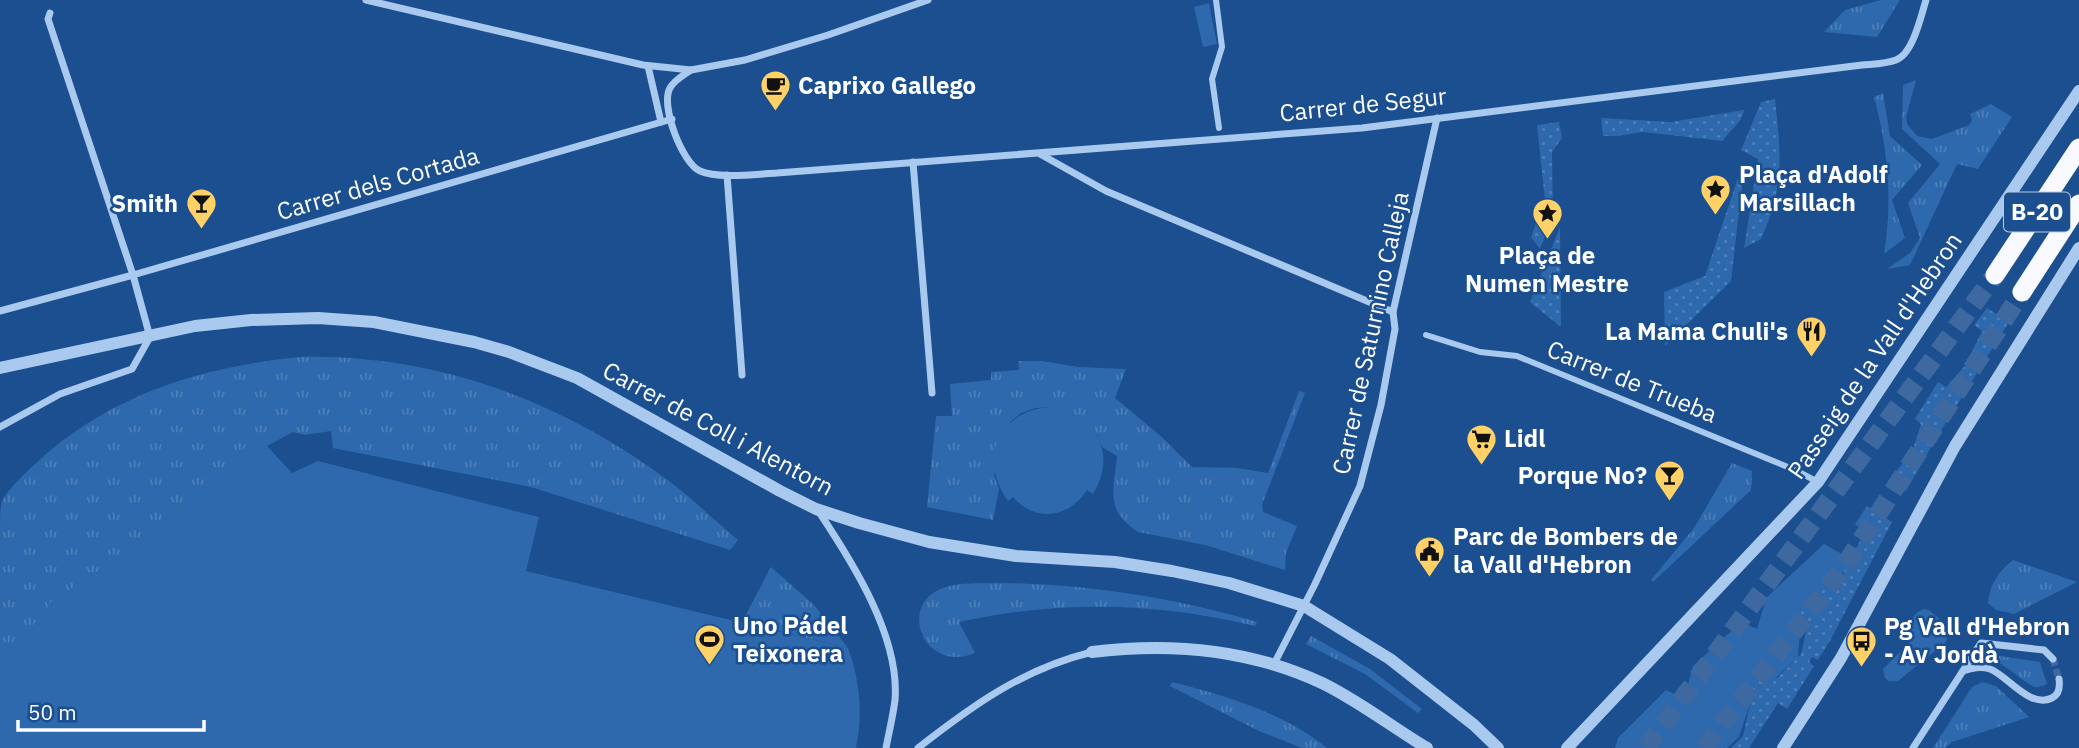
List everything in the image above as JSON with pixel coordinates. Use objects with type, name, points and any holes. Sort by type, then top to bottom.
[{"type":"highway","name":"B-20","points":[[1995,275],[2079,148]]},
{"type":"highway","name":"B-20","points":[[2022,292],[2079,204]]},
{"type":"street","points":[[366,0],[620,60],[691,70],[755,58],[928,0]]},
{"type":"street","points":[[1216,0],[1222,47],[1212,79],[1219,128]]},
{"type":"street","name":"Carrer de Segur","points":[[672,119],[681,152],[690,164],[701,172],[727,175],[1362,128],[1896,60],[1909,48],[1926,0]]},
{"type":"street","points":[[0,427],[60,394],[132,369],[150,337],[133,275],[48,19],[50,13]]},
{"type":"street","points":[[648,66],[661,122]]},
{"type":"street","points":[[672,119],[667,99],[669,89],[676,80],[691,70]]},
{"type":"street","name":"Passeig de la Vall d'Hebron","points":[[1567,748],[1818,482],[2079,91]]},
{"type":"street","name":"Carrer de Saturnino Calleja","points":[[1274,664],[1360,486],[1381,405],[1395,329],[1393,312],[1437,118]]},
{"type":"street","name":"Carrer dels Cortada","points":[[0,311],[672,119]]},
{"type":"street","points":[[1039,154],[1106,191],[1393,312]]},
{"type":"street","points":[[913,162],[932,393]]},
{"type":"street","points":[[727,175],[742,375]]},
{"type":"street","points":[[1783,748],[1841,658],[1955,446],[2079,248]]},
{"type":"street","name":"Carrer de Coll i Alentorn","points":[[0,368],[213,324],[251,320],[318,318],[384,324],[474,342],[577,378],[780,491],[816,509],[859,523],[929,542],[1016,556],[1115,562],[1172,571],[1229,583],[1304,606],[1390,659],[1499,748]]},
{"type":"street","name":"Carrer de Trueba","points":[[1426,335],[1480,352],[1517,356],[1796,470],[1818,482]]},
{"type":"street","points":[[816,509],[864,590],[888,643],[895,698],[886,748]]},
{"type":"street","points":[[1913,748],[1982,643],[2044,650],[2053,659]]},
{"type":"street","points":[[918,748],[978,703],[1046,665],[1092,652],[1184,648],[1238,654],[1274,664],[1323,684],[1427,748]]},
{"type":"street","points":[[1962,671],[1982,667],[1992,670],[2037,700],[2052,698],[2057,694],[2060,688],[2059,679]]},
{"type":"green space","points":[[1881,0],[1900,0],[1877,37],[1824,32],[1845,10]]},
{"type":"green space","points":[[1209,3],[1217,44],[1203,47],[1194,7]]},
{"type":"green space","points":[[1916,80],[1906,117],[1907,124],[1917,136],[1932,139],[1969,125],[1972,120],[1970,114],[1991,104],[2012,117],[1978,169],[1957,164],[1910,265],[1887,269],[1910,253],[1920,238],[1908,203],[1940,164],[1902,129],[1903,85]]},
{"type":"green space","points":[[1883,93],[1890,136],[1922,165],[1892,200],[1905,238],[1884,254],[1888,175],[1874,97]]},
{"type":"green space","points":[[1775,99],[1780,154],[1778,186],[1761,239],[1744,248],[1758,159],[1741,150],[1761,102]]},
{"type":"green space","points":[[1744,110],[1741,119],[1723,141],[1643,132],[1603,136],[1601,118],[1671,122]]},
{"type":"green space","points":[[1559,122],[1562,138],[1552,152],[1553,215],[1540,249],[1531,237],[1545,200],[1537,125]]},
{"type":"green space","points":[[1741,169],[1744,169],[1731,281],[1665,346],[1664,292],[1705,276]]},
{"type":"green space","points":[[1560,227],[1561,327],[1530,302]]},
{"type":"green space","points":[[1987,308],[2009,322],[1906,491],[1889,480],[1912,452],[1921,424],[1915,419],[1938,382],[1946,387],[1965,366],[1982,331],[1974,325]]},
{"type":"green space","points":[[301,357],[351,358],[400,364],[495,388],[541,406],[585,427],[628,453],[678,488],[738,540],[730,550],[531,487],[333,448],[331,431],[305,435],[293,432],[267,446],[276,457],[0,673],[1,504],[21,477],[63,440],[125,402],[159,388],[228,368]]},
{"type":"green space","points":[[1018,361],[1126,369],[1115,398],[1162,437],[1192,467],[1237,468],[1268,473],[1299,391],[1305,393],[1262,505],[1263,512],[1297,526],[1286,553],[1285,570],[1205,545],[1138,532],[1127,524],[1116,507],[1113,489],[1117,456],[1102,447],[1097,435],[1049,407],[1021,413],[1010,422],[994,475],[999,489],[993,520],[927,507],[936,416],[952,416],[950,384],[991,380],[991,372],[1019,370]]},
{"type":"green space","points":[[1049,407],[1079,417],[1090,426],[1098,437],[1103,464],[1093,494],[1087,490],[1071,507],[1052,514],[1042,514],[1032,511],[1013,497],[1008,501],[994,469],[994,454],[1005,428],[1016,418]]},
{"type":"green space","points":[[249,443],[267,446],[292,473],[318,461],[539,517],[526,571],[848,648],[859,697],[856,748],[0,748],[0,667],[52,601],[163,528]]},
{"type":"green space","points":[[1732,463],[1752,471],[1751,490],[1653,582],[1651,580],[1694,528]]},
{"type":"green space","points":[[1867,506],[1892,522],[1831,639],[1818,660],[1812,657],[1809,662],[1814,666],[1787,709],[1778,703],[1749,748],[1731,748],[1743,736],[1750,705],[1735,695],[1762,669],[1777,678],[1801,654],[1808,623],[1793,613],[1830,579],[1838,584],[1865,531],[1855,524]]},
{"type":"green space","points":[[1824,544],[1854,561],[1801,617],[1798,657],[1751,701],[1739,737],[1727,748],[1615,748],[1618,738],[1666,690],[1684,699],[1693,666],[1741,622],[1757,629],[1766,598]]},
{"type":"green space","points":[[2013,560],[2077,582],[2014,614],[1996,610],[1988,603],[1990,590],[1999,574]]},
{"type":"green space","points":[[771,567],[814,605],[848,648],[742,622]]},
{"type":"green space","points":[[957,584],[1069,586],[1131,594],[1257,622],[1255,626],[1144,608],[1070,607],[959,622],[975,653],[957,657],[942,654],[930,646],[922,634],[919,621],[921,608],[929,596]]},
{"type":"green space","points":[[1924,609],[1929,610],[1949,627],[1946,631],[1947,639],[1898,681],[1889,681],[1885,678],[1883,669],[1910,642],[1908,638],[1912,620]]},
{"type":"green space","points":[[1311,636],[1370,669],[1422,709],[1418,713],[1365,674],[1306,644]]},
{"type":"green space","points":[[1993,655],[2040,662],[2047,684],[2033,686],[1992,659]]},
{"type":"green space","points":[[1172,682],[1213,693],[1273,715],[1310,735],[1327,748],[1302,748],[1259,731],[1170,686]]},
{"type":"green space","points":[[1982,682],[1996,686],[2029,717],[1952,742],[1945,748],[1933,748],[1972,687]]},
{"type":"tunnel","points":[[1646,748],[1995,275]]},
{"type":"tunnel","points":[[1704,748],[1843,568],[2022,292]]},
{"type":"tunnel","points":[[2053,659],[2059,679]]},
{"type":"place","name":"Caprixo Gallego","points":[[775,113]]},
{"type":"place","name":"Plaça d'Adolf Marsillach","points":[[1716,216]]},
{"type":"place","name":"Smith","points":[[201,231]]},
{"type":"place","name":"Plaça de Numen Mestre","points":[[1547,241]]},
{"type":"place","name":"La Mama Chuli's","points":[[1811,359]]},
{"type":"place","name":"Lidl","points":[[1481,466]]},
{"type":"place","name":"Porque No?","points":[[1670,503]]},
{"type":"place","name":"Parc de Bombers de la Vall d'Hebron","points":[[1430,578]]},
{"type":"place","name":"Uno Pádel Teixonera","points":[[710,667]]},
{"type":"place","name":"Pg Vall d'Hebron - Av Jordà","points":[[1861,668]]}]
